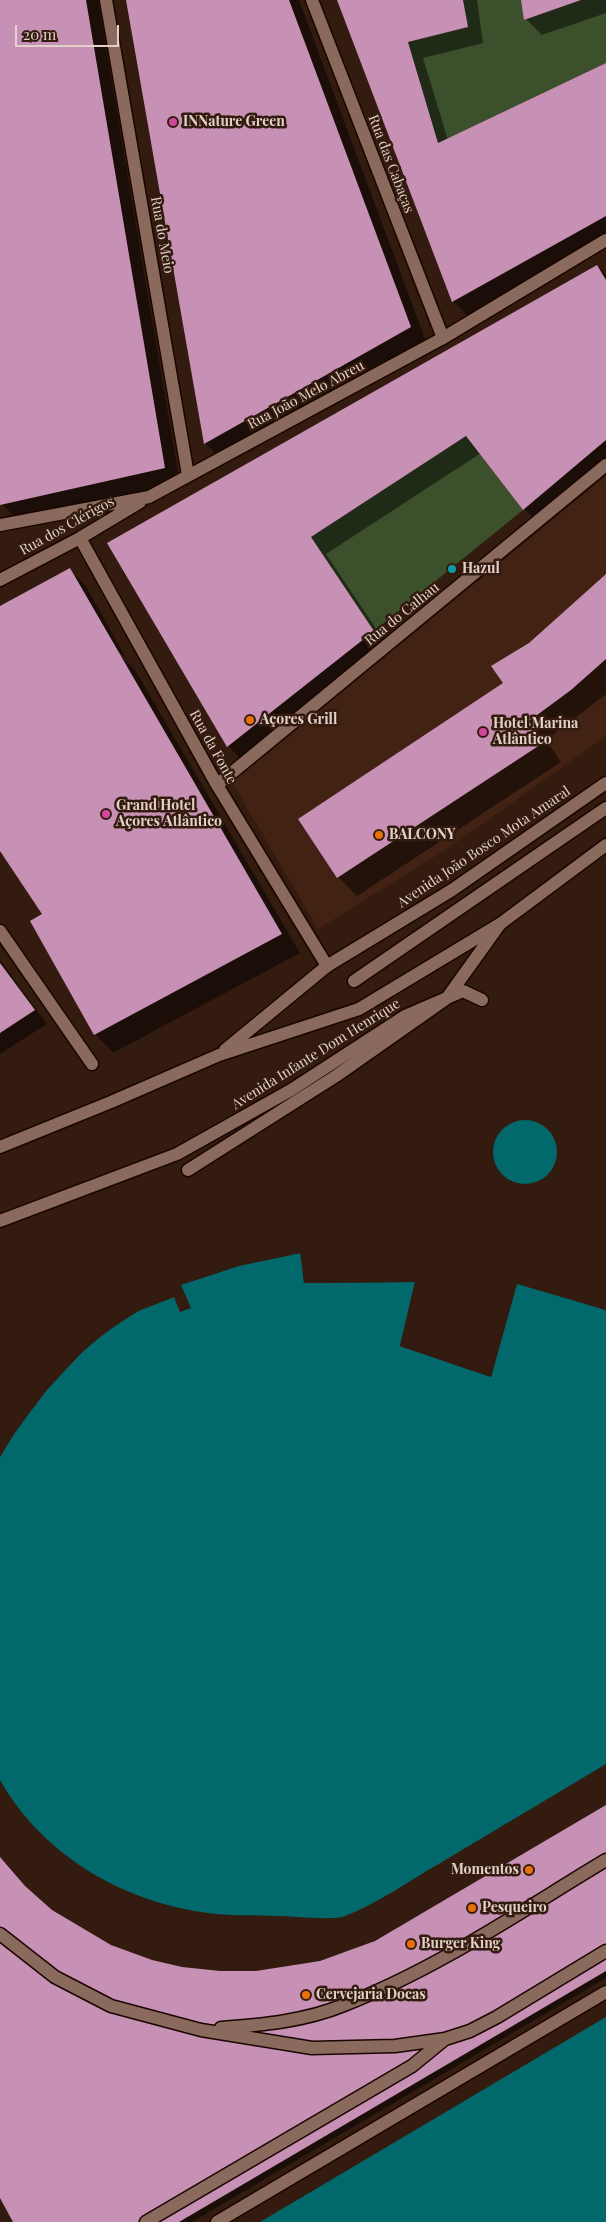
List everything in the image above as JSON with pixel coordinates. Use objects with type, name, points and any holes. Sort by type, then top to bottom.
[{"type":"street","name":"Rua do Meio","points":[[106,0],[188,476]]},
{"type":"street","name":"Rua das Cabaças","points":[[312,0],[442,338]]},
{"type":"street","name":"Rua João Melo Abreu","points":[[0,525],[148,497],[442,338],[604,246]]},
{"type":"street","name":"Rua do Calhau","points":[[217,785],[606,465]]},
{"type":"street","name":"Rua dos Clérigos","points":[[0,580],[80,538],[148,497]]},
{"type":"street","name":"Rua da Fonte","points":[[80,538],[217,785],[327,966]]},
{"type":"street","name":"Avenida João Bosco Mota Amaral","points":[[327,966],[452,890],[606,783]]},
{"type":"street","points":[[354,981],[606,808]]},
{"type":"street","points":[[188,1170],[336,1076],[447,998],[500,924],[606,845]]},
{"type":"street","name":"Avenida Infante Dom Henrique","points":[[0,1147],[112,1102],[219,1055],[359,1009],[500,924]]},
{"type":"street","points":[[0,931],[92,1064]]},
{"type":"street","name":"Avenida Infante Dom Henrique","points":[[219,1055],[327,966]]},
{"type":"street","name":"Avenida Infante Dom Henrique","points":[[0,1221],[177,1154],[291,1090],[405,1016],[463,991],[482,1000]]},
{"type":"street","points":[[201,2030],[273,2024],[342,2006],[420,1972],[606,1860]]},
{"type":"street","points":[[0,1934],[55,1977],[111,2006],[201,2030],[312,2048],[394,2046],[445,2039],[470,2031],[497,2017],[606,1951]]},
{"type":"street","points":[[217,2222],[606,1992]]},
{"type":"street","points":[[146,2222],[412,2066],[445,2039]]},
{"type":"shaded area","points":[[606,476],[606,736],[447,849],[318,929],[232,782]]},
{"type":"green space","points":[[463,0],[521,0],[525,20],[581,0],[606,0],[606,63],[438,143],[408,42],[467,27]]},
{"type":"green space","points":[[466,436],[523,510],[374,631],[311,537]]},
{"type":"water","points":[[519,1120],[531,1120],[548,1129],[555,1140],[557,1152],[555,1164],[548,1175],[531,1184],[519,1184],[507,1179],[498,1170],[493,1158],[493,1146],[498,1134],[507,1125]]},
{"type":"water","points":[[301,1253],[304,1283],[415,1282],[400,1346],[491,1377],[517,1283],[606,1310],[606,1764],[380,1899],[345,1916],[322,1918],[216,1914],[184,1909],[152,1900],[121,1888],[92,1873],[40,1833],[18,1808],[0,1780],[0,1457],[27,1416],[58,1376],[114,1326],[149,1306],[174,1297],[180,1312],[191,1308],[181,1285],[239,1266]]},
{"type":"water","points":[[606,2017],[606,2222],[260,2222]]},
{"type":"pier","points":[[300,1251],[303,1253],[306,1281],[416,1280],[418,1282],[403,1344],[489,1374],[516,1281],[606,1307],[606,1310],[517,1284],[491,1377],[400,1346],[415,1282],[304,1283]]},
{"type":"pier","points":[[173,1294],[174,1297],[136,1312],[84,1350],[46,1391],[13,1435],[0,1457],[0,1452],[11,1434],[44,1390],[82,1348],[135,1309]]},
{"type":"building","points":[[0,0],[86,0],[165,468],[0,505]]},
{"type":"building","points":[[126,0],[289,0],[411,327],[204,444]]},
{"type":"building","points":[[337,0],[463,0],[468,27],[408,42],[438,143],[606,63],[606,216],[452,302]]},
{"type":"building","points":[[521,0],[581,0],[524,20]]},
{"type":"building","points":[[597,265],[606,280],[606,440],[523,510],[466,436],[311,537],[374,631],[227,747],[107,543]]},
{"type":"building","name":"Grand Hotel Açores Atlântico","points":[[70,568],[282,934],[94,1035],[30,921],[42,914],[0,851],[0,606]]},
{"type":"building","name":"Hotel Marina Atlântico","points":[[606,574],[606,659],[571,690],[529,721],[543,743],[337,878],[298,819],[503,683],[491,666],[529,643]]},
{"type":"building","points":[[0,963],[35,1010],[0,1033]]},
{"type":"building","points":[[606,1805],[606,1971],[179,2222],[13,2222],[0,2198],[0,1857],[25,1886],[52,1910],[111,1945],[152,1960],[182,1967],[220,1971],[256,1971],[320,1961],[375,1941]]},
{"type":"place","name":"INNature Green","points":[[173,122]]},
{"type":"place","name":"Hazul","points":[[452,569]]},
{"type":"place","name":"Açores Grill","points":[[250,720]]},
{"type":"place","name":"Hotel Marina Atlântico","points":[[483,732]]},
{"type":"place","name":"Grand Hotel Açores Atlântico","points":[[106,814]]},
{"type":"place","name":"BALCONY","points":[[379,835]]},
{"type":"place","name":"Momentos","points":[[529,1870]]},
{"type":"place","name":"Pesqueiro","points":[[472,1908]]},
{"type":"place","name":"Burger King","points":[[411,1944]]},
{"type":"place","name":"Cervejaria Docas","points":[[306,1995]]}]
